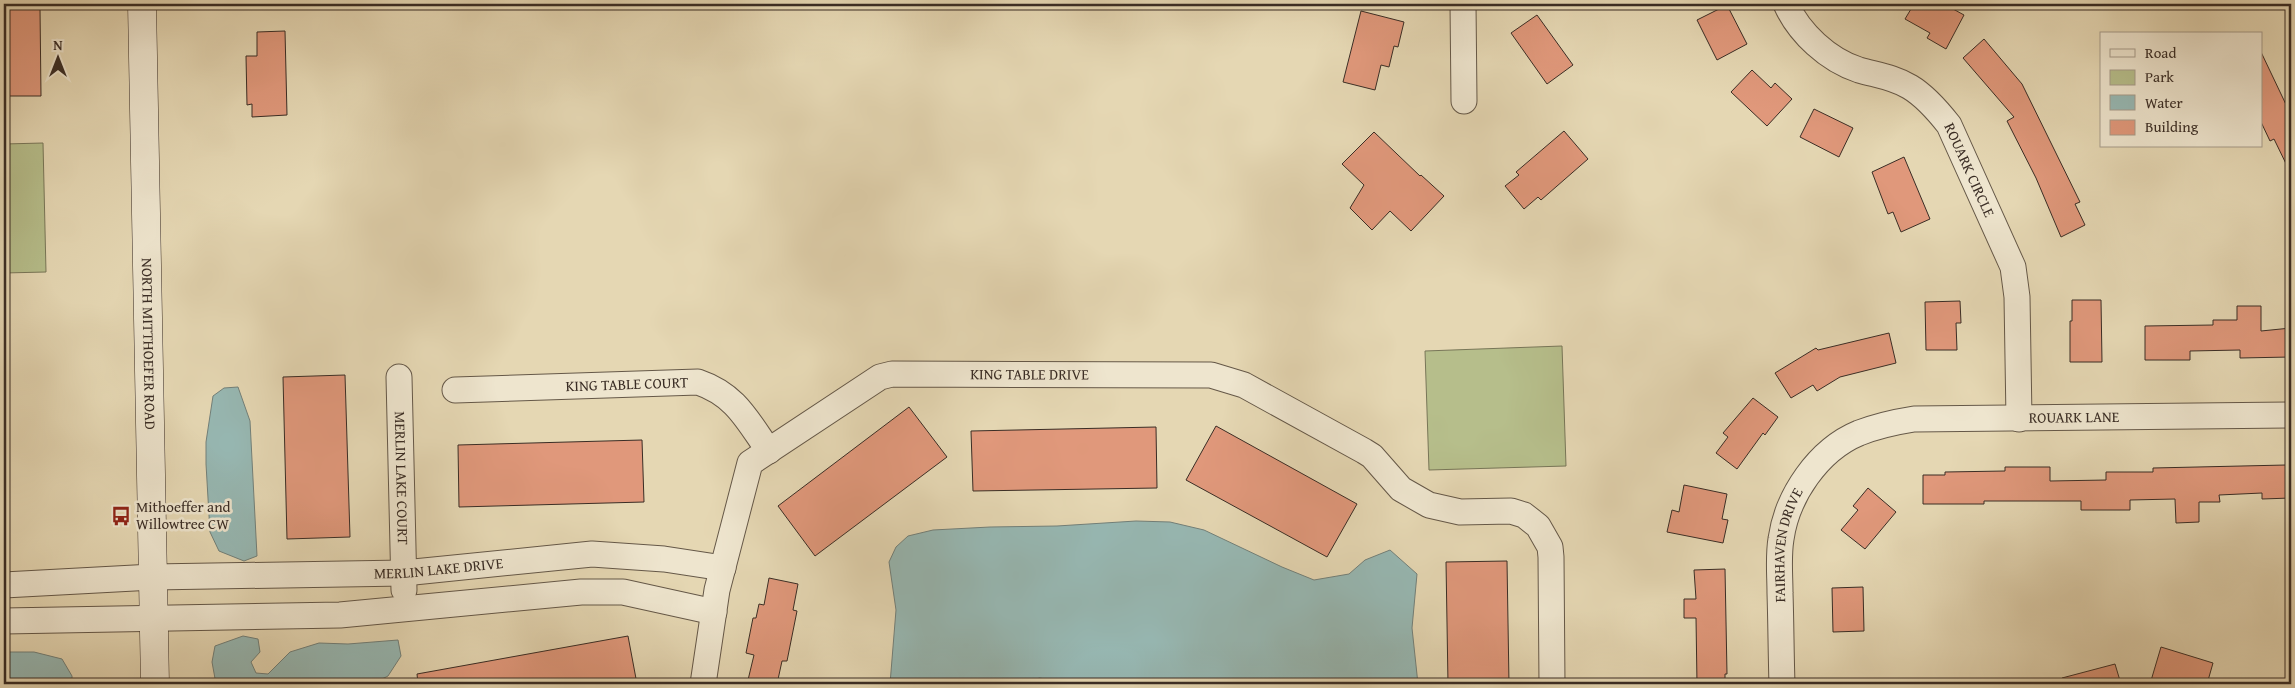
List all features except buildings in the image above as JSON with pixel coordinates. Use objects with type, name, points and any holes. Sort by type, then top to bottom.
[{"type":"main road","name":"NORTH MITTHOEFER ROAD","points":[[142,4],[154,684]]},
{"type":"street","points":[[1463,4],[1464,101]]},
{"type":"street","name":"ROUARK CIRCLE","points":[[1786,4],[1803,32],[1828,53],[1858,70],[1890,77],[1910,86],[1935,108],[1949,124],[2014,267],[2017,297],[2019,419]]},
{"type":"street","name":"KING TABLE DRIVE","points":[[703,684],[718,590],[750,463],[880,377],[892,374],[1211,376],[1244,385],[1364,450],[1401,489],[1429,505],[1460,512],[1511,511],[1524,515],[1538,526],[1548,542],[1551,556],[1552,684]]},
{"type":"street","name":"MERLIN LAKE COURT","points":[[399,377],[404,610]]},
{"type":"street","name":"KING TABLE COURT","points":[[455,390],[698,382],[716,388],[735,402],[769,451]]},
{"type":"street","name":"ROUARK LANE","points":[[1858,434],[1891,423],[1914,419],[2291,415]]},
{"type":"street","name":"FAIRHAVEN DRIVE","points":[[1782,684],[1780,560],[1781,540],[1788,511],[1796,494],[1813,469],[1838,446],[1858,434]]},
{"type":"street","name":"MERLIN LAKE DRIVE","points":[[4,585],[153,577],[404,573],[592,554],[664,559],[718,590]]},
{"type":"street","points":[[4,621],[340,615],[581,592],[718,590]]},
{"type":"green space","points":[[43,143],[46,272],[4,273],[4,144]]},
{"type":"green space","points":[[1562,346],[1566,466],[1429,470],[1425,351]]},
{"type":"water","points":[[238,387],[250,421],[257,556],[244,561],[219,551],[210,532],[206,464],[206,442],[213,396],[224,388]]},
{"type":"water","points":[[1136,521],[1170,522],[1204,530],[1314,580],[1349,574],[1365,560],[1390,550],[1417,574],[1412,628],[1418,684],[1172,684],[1168,679],[1121,684],[1082,684],[1039,678],[1029,684],[890,684],[896,610],[889,562],[896,547],[908,536],[933,530]]},
{"type":"water","points":[[243,636],[258,639],[260,652],[251,662],[256,673],[268,674],[290,652],[319,643],[348,644],[398,640],[401,656],[388,676],[372,684],[216,684],[212,662],[215,646]]},
{"type":"water","points":[[4,652],[34,652],[62,659],[72,676],[72,684],[4,684]]},
{"type":"place","name":"Mithoeffer and Willowtree CW","points":[[121,516]]}]
